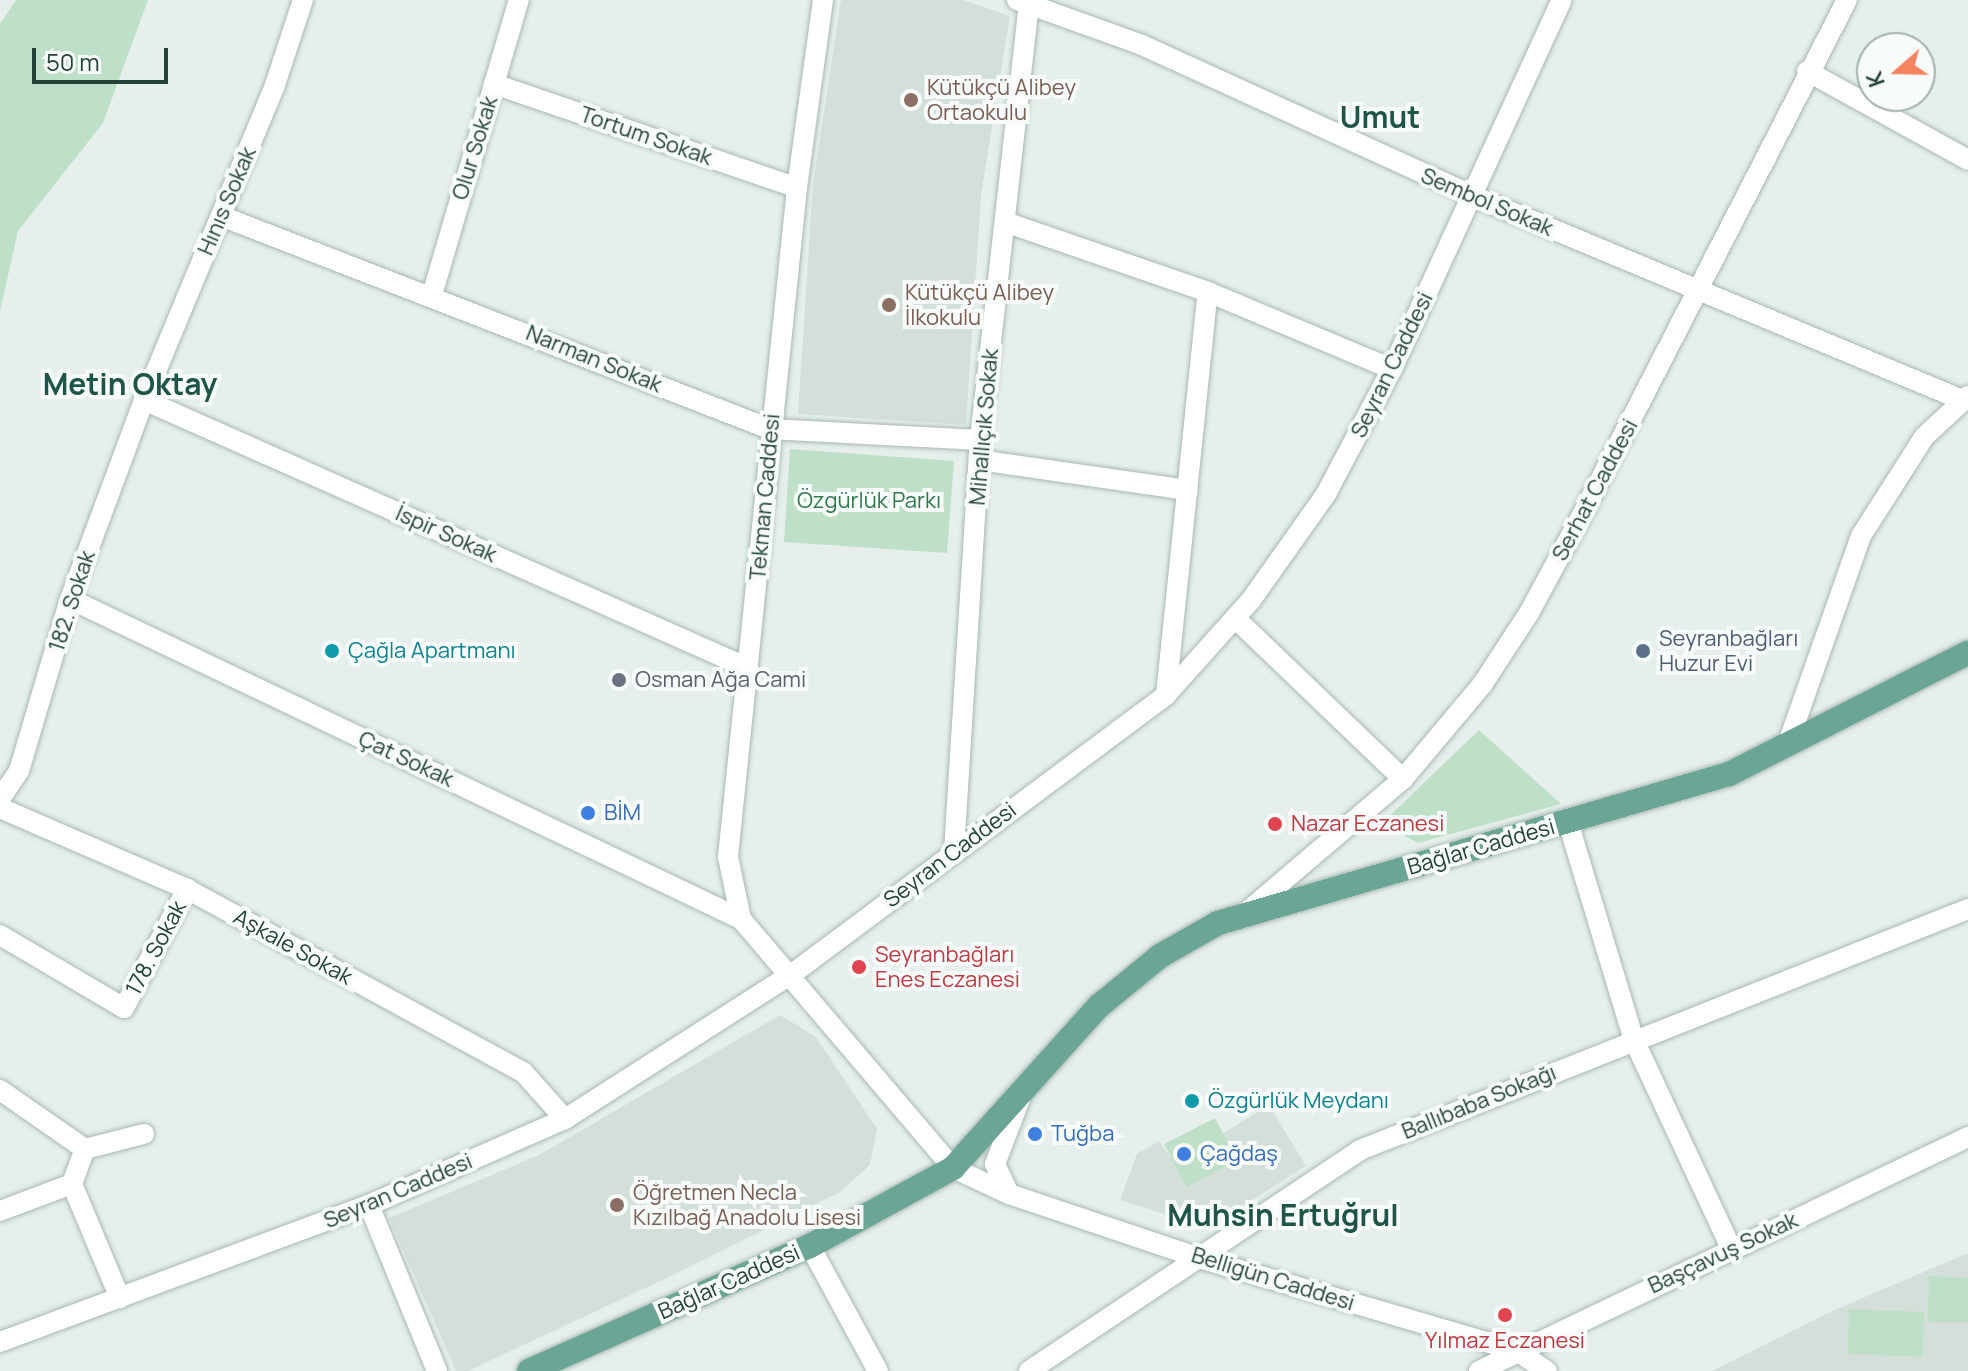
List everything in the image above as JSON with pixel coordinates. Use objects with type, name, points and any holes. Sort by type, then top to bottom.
[{"type":"main road","name":"Bağlar Caddesi","points":[[529,1371],[810,1246],[953,1168],[1026,1085],[1132,977],[1192,937],[1249,910],[1729,774],[1968,653]]},
{"type":"street","name":"Hınıs Sokak","points":[[144,400],[221,216],[303,0]]},
{"type":"street","name":"Olur Sokak","points":[[432,295],[519,0]]},
{"type":"street","name":"Tekman Caddesi","points":[[741,919],[728,857],[770,429],[797,188],[823,0]]},
{"type":"street","name":"Serhat Caddesi","points":[[1249,910],[1403,779],[1482,685],[1529,613],[1699,293],[1807,71],[1847,0]]},
{"type":"street","name":"Seyran Caddesi","points":[[0,1342],[369,1205],[565,1119],[792,974],[1166,695],[1235,618],[1326,494],[1392,369],[1560,1]]},
{"type":"street","name":"Sembol Sokak","points":[[1023,2],[1142,45],[1473,196],[1699,293],[1964,398]]},
{"type":"street","name":"Mihallıçık Sokak","points":[[954,851],[980,450],[1005,222],[1023,2]]},
{"type":"street","points":[[1807,71],[1968,160]]},
{"type":"street","name":"Tortum Sokak","points":[[494,84],[797,188]]},
{"type":"street","name":"Narman Sokak","points":[[221,216],[432,295],[770,429],[980,450],[1188,490]]},
{"type":"street","points":[[1005,222],[1208,292],[1392,369]]},
{"type":"street","points":[[1166,695],[1208,292]]},
{"type":"street","points":[[1787,746],[1861,536],[1924,437],[1964,398]]},
{"type":"street","name":"182. Sokak","points":[[0,799],[19,771],[70,599],[144,400]]},
{"type":"street","name":"İspir Sokak","points":[[144,400],[748,668]]},
{"type":"street","name":"Çat Sokak","points":[[70,599],[741,919]]},
{"type":"street","points":[[1235,618],[1403,779]]},
{"type":"street","name":"Aşkale Sokak","points":[[0,808],[187,889],[523,1072],[565,1119]]},
{"type":"street","points":[[1568,822],[1634,1040],[1731,1248]]},
{"type":"street","name":"178. Sokak","points":[[0,935],[124,1008],[187,889]]},
{"type":"street","name":"Ballıbaba Sokağı","points":[[1029,1371],[1360,1150],[1968,909]]},
{"type":"street","points":[[741,919],[792,974],[953,1168]]},
{"type":"street","name":"Bağlar Caddesi","points":[[1009,1194],[997,1172],[997,1152],[1026,1085]]},
{"type":"street","points":[[0,1090],[85,1149],[144,1134]]},
{"type":"street","name":"Başçavuş Sokak","points":[[1479,1371],[1968,1137]]},
{"type":"street","points":[[85,1149],[72,1184],[120,1298]]},
{"type":"street","name":"Belligün Caddesi","points":[[953,1168],[1009,1194],[1199,1258],[1517,1351],[1547,1371]]},
{"type":"street","points":[[0,1211],[72,1184]]},
{"type":"street","points":[[369,1205],[437,1371]]},
{"type":"street","points":[[810,1246],[878,1371]]},
{"type":"shaded area","points":[[841,0],[963,0],[1010,16],[981,195],[966,425],[798,414],[813,184]]},
{"type":"shaded area","name":"Öğretmen Necla Kızılbağ Anadolu Lisesi","points":[[780,1015],[816,1037],[877,1129],[870,1165],[840,1192],[667,1278],[468,1371],[456,1371],[389,1218],[539,1155]]},
{"type":"shaded area","points":[[1269,1105],[1306,1166],[1208,1228],[1120,1200],[1137,1154],[1159,1141],[1175,1163]]},
{"type":"shaded area","points":[[1968,1253],[1968,1371],[1712,1371],[1832,1311]]},
{"type":"green space","points":[[16,0],[148,0],[103,123],[18,231],[0,311],[0,24]]},
{"type":"green space","name":"Özgürlük Parkı","points":[[790,449],[954,461],[947,553],[784,542]]},
{"type":"green space","points":[[1479,730],[1561,804],[1418,843],[1382,823]]},
{"type":"green space","points":[[1215,1118],[1237,1160],[1187,1187],[1164,1144]]},
{"type":"green space","points":[[1929,1276],[1968,1278],[1968,1323],[1928,1322]]},
{"type":"green space","points":[[1849,1309],[1924,1312],[1923,1357],[1848,1354]]},
{"type":"place","name":"Kütükçü Alibey Ortaokulu","points":[[911,100]]},
{"type":"place","name":"Kütükçü Alibey İlkokulu","points":[[889,305]]},
{"type":"place","name":"Çağla Apartmanı","points":[[332,651]]},
{"type":"place","name":"Seyranbağları Huzur Evi","points":[[1643,651]]},
{"type":"place","name":"Osman Ağa Cami","points":[[619,680]]},
{"type":"place","name":"BİM","points":[[588,813]]},
{"type":"place","name":"Nazar Eczanesi","points":[[1275,824]]},
{"type":"place","name":"Seyranbağları Enes Eczanesi","points":[[859,967]]},
{"type":"place","name":"Özgürlük Meydanı","points":[[1192,1101]]},
{"type":"place","name":"Tuğba","points":[[1035,1134]]},
{"type":"place","name":"Çağdaş","points":[[1184,1154]]},
{"type":"place","name":"Öğretmen Necla Kızılbağ Anadolu Lisesi","points":[[617,1205]]},
{"type":"place","name":"Yılmaz Eczanesi","points":[[1505,1315]]},
{"type":"district","name":"Umut","points":[[1380,117]]},
{"type":"district","name":"Metin Oktay","points":[[130,384]]},
{"type":"district","name":"Muhsin Ertuğrul","points":[[1283,1215]]}]
